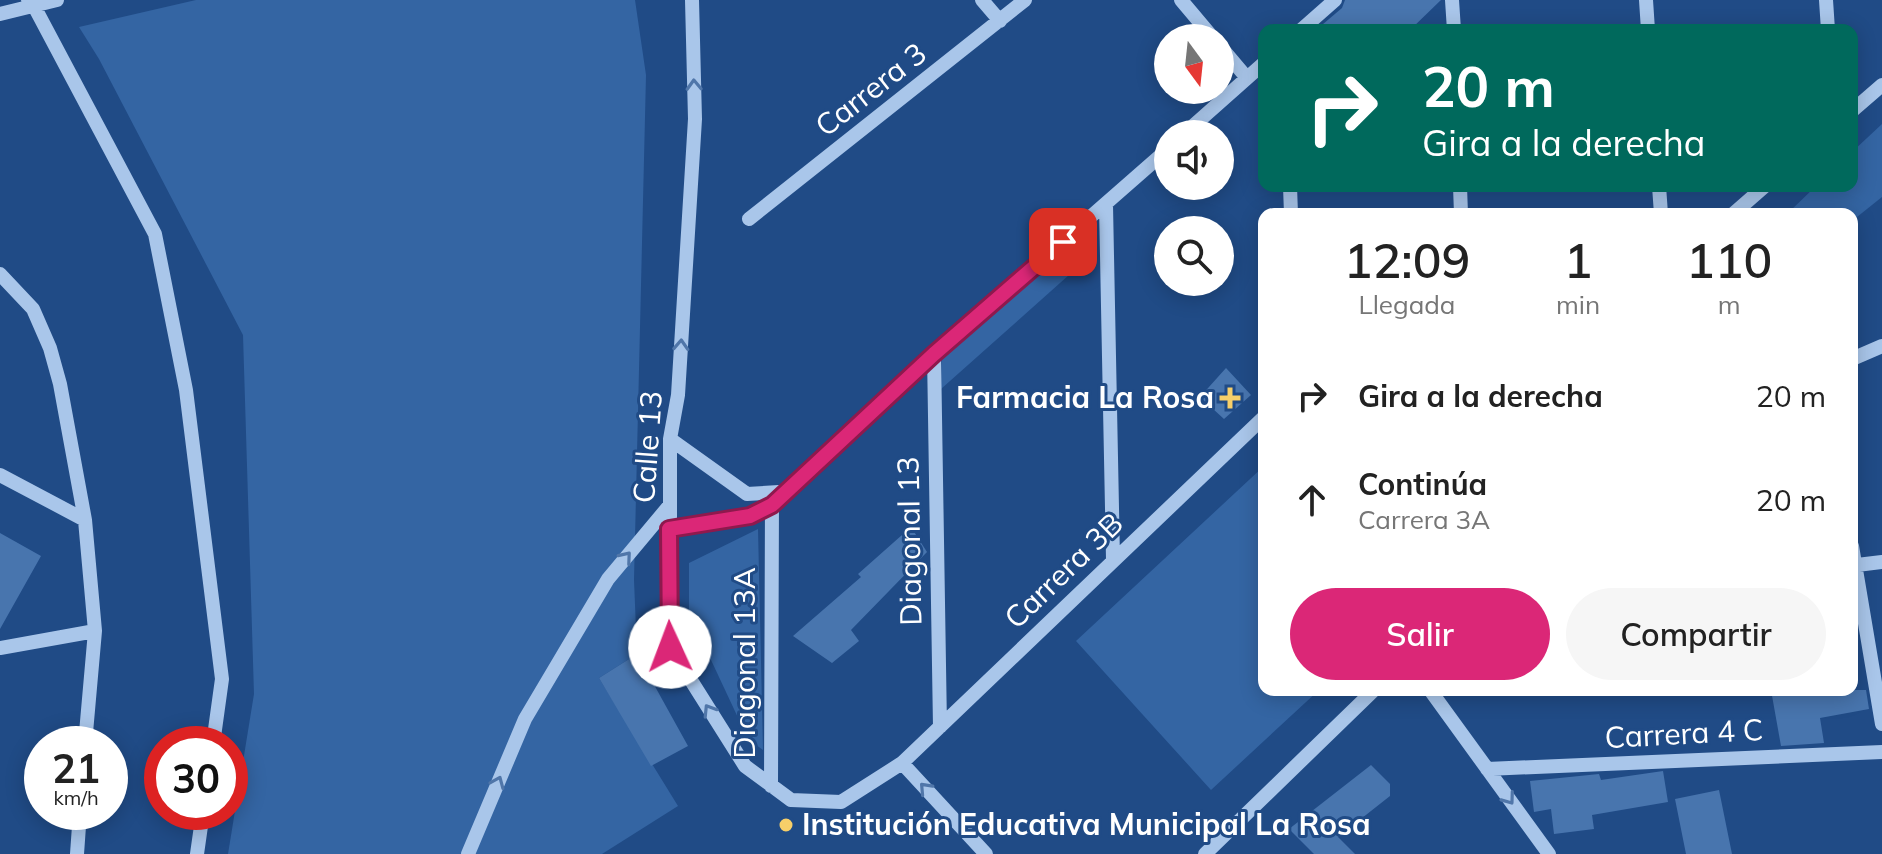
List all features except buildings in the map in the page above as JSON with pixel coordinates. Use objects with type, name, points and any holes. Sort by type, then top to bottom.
[{"type":"street","points":[[0,14],[31,3],[57,0]]},
{"type":"street","name":"Calle 13","points":[[692,0],[695,119],[678,395],[670,439],[670,647],[745,766],[791,800],[841,802],[902,763]]},
{"type":"street","points":[[982,0],[1000,21]]},
{"type":"street","name":"Carrera 3","points":[[749,219],[1025,0]]},
{"type":"street","points":[[1181,0],[1201,24]]},
{"type":"street","points":[[1308,24],[1335,0]]},
{"type":"street","points":[[1452,0],[1454,24]]},
{"type":"street","points":[[1646,0],[1648,24]]},
{"type":"street","points":[[1826,0],[1828,24]]},
{"type":"street","points":[[31,3],[155,234],[186,390],[222,679],[215,726]]},
{"type":"street","points":[[1234,63],[1247,78]]},
{"type":"street","points":[[1200,120],[1258,68]]},
{"type":"street","points":[[1858,106],[1882,85]]},
{"type":"street","points":[[669,529],[750,516],[788,490],[934,354],[1154,162]]},
{"type":"street","points":[[1740,208],[1758,192]]},
{"type":"street","points":[[1106,205],[1113,559]]},
{"type":"street","points":[[0,274],[33,309],[50,348],[60,384],[85,520],[95,631],[87,726]]},
{"type":"street","points":[[1858,356],[1882,346]]},
{"type":"street","name":"Diagonal 13","points":[[934,354],[940,727]]},
{"type":"street","name":"Carrera 3B","points":[[902,763],[1258,423]]},
{"type":"street","points":[[670,439],[747,494],[772,499]]},
{"type":"street","points":[[0,475],[85,520]]},
{"type":"street","name":"Diagonal 13A","points":[[771,786],[772,499]]},
{"type":"street","points":[[468,854],[525,719],[608,579],[669,506]]},
{"type":"street","points":[[1858,565],[1882,562]]},
{"type":"street","points":[[1858,571],[1882,724]]},
{"type":"street","points":[[0,648],[95,631]]},
{"type":"street","points":[[1205,854],[1368,696]]},
{"type":"street","points":[[1434,696],[1549,854]]},
{"type":"street","name":"Carrera 4 C","points":[[1487,769],[1882,752]]},
{"type":"street","points":[[902,763],[986,854]]},
{"type":"street","points":[[77,854],[79,830]]},
{"type":"street","points":[[197,854],[200,830]]},
{"type":"shaded area","points":[[196,0],[635,0],[646,75],[634,580],[637,654],[599,678],[678,806],[602,854],[228,854],[232,830],[248,830],[248,731],[254,694],[243,335],[99,59],[79,27]]},
{"type":"shaded area","points":[[1882,124],[1882,197],[1858,216],[1858,208],[1793,208],[1810,192],[1858,192],[1858,146]]},
{"type":"shaded area","points":[[1094,219],[1097,250],[941,389],[942,354]]},
{"type":"shaded area","points":[[1258,472],[1258,696],[1313,696],[1211,790],[1076,641]]},
{"type":"shaded area","points":[[758,529],[763,750],[748,739],[689,613],[689,563]]},
{"type":"place","name":"Farmacia La Rosa","points":[[1230,398]]},
{"type":"place","name":"Institución Educativa Municipal La Rosa","points":[[786,825]]},
{"type":"route","points":[[670,647],[669,529],[750,516],[772,505],[934,354],[1063,242]]}]
